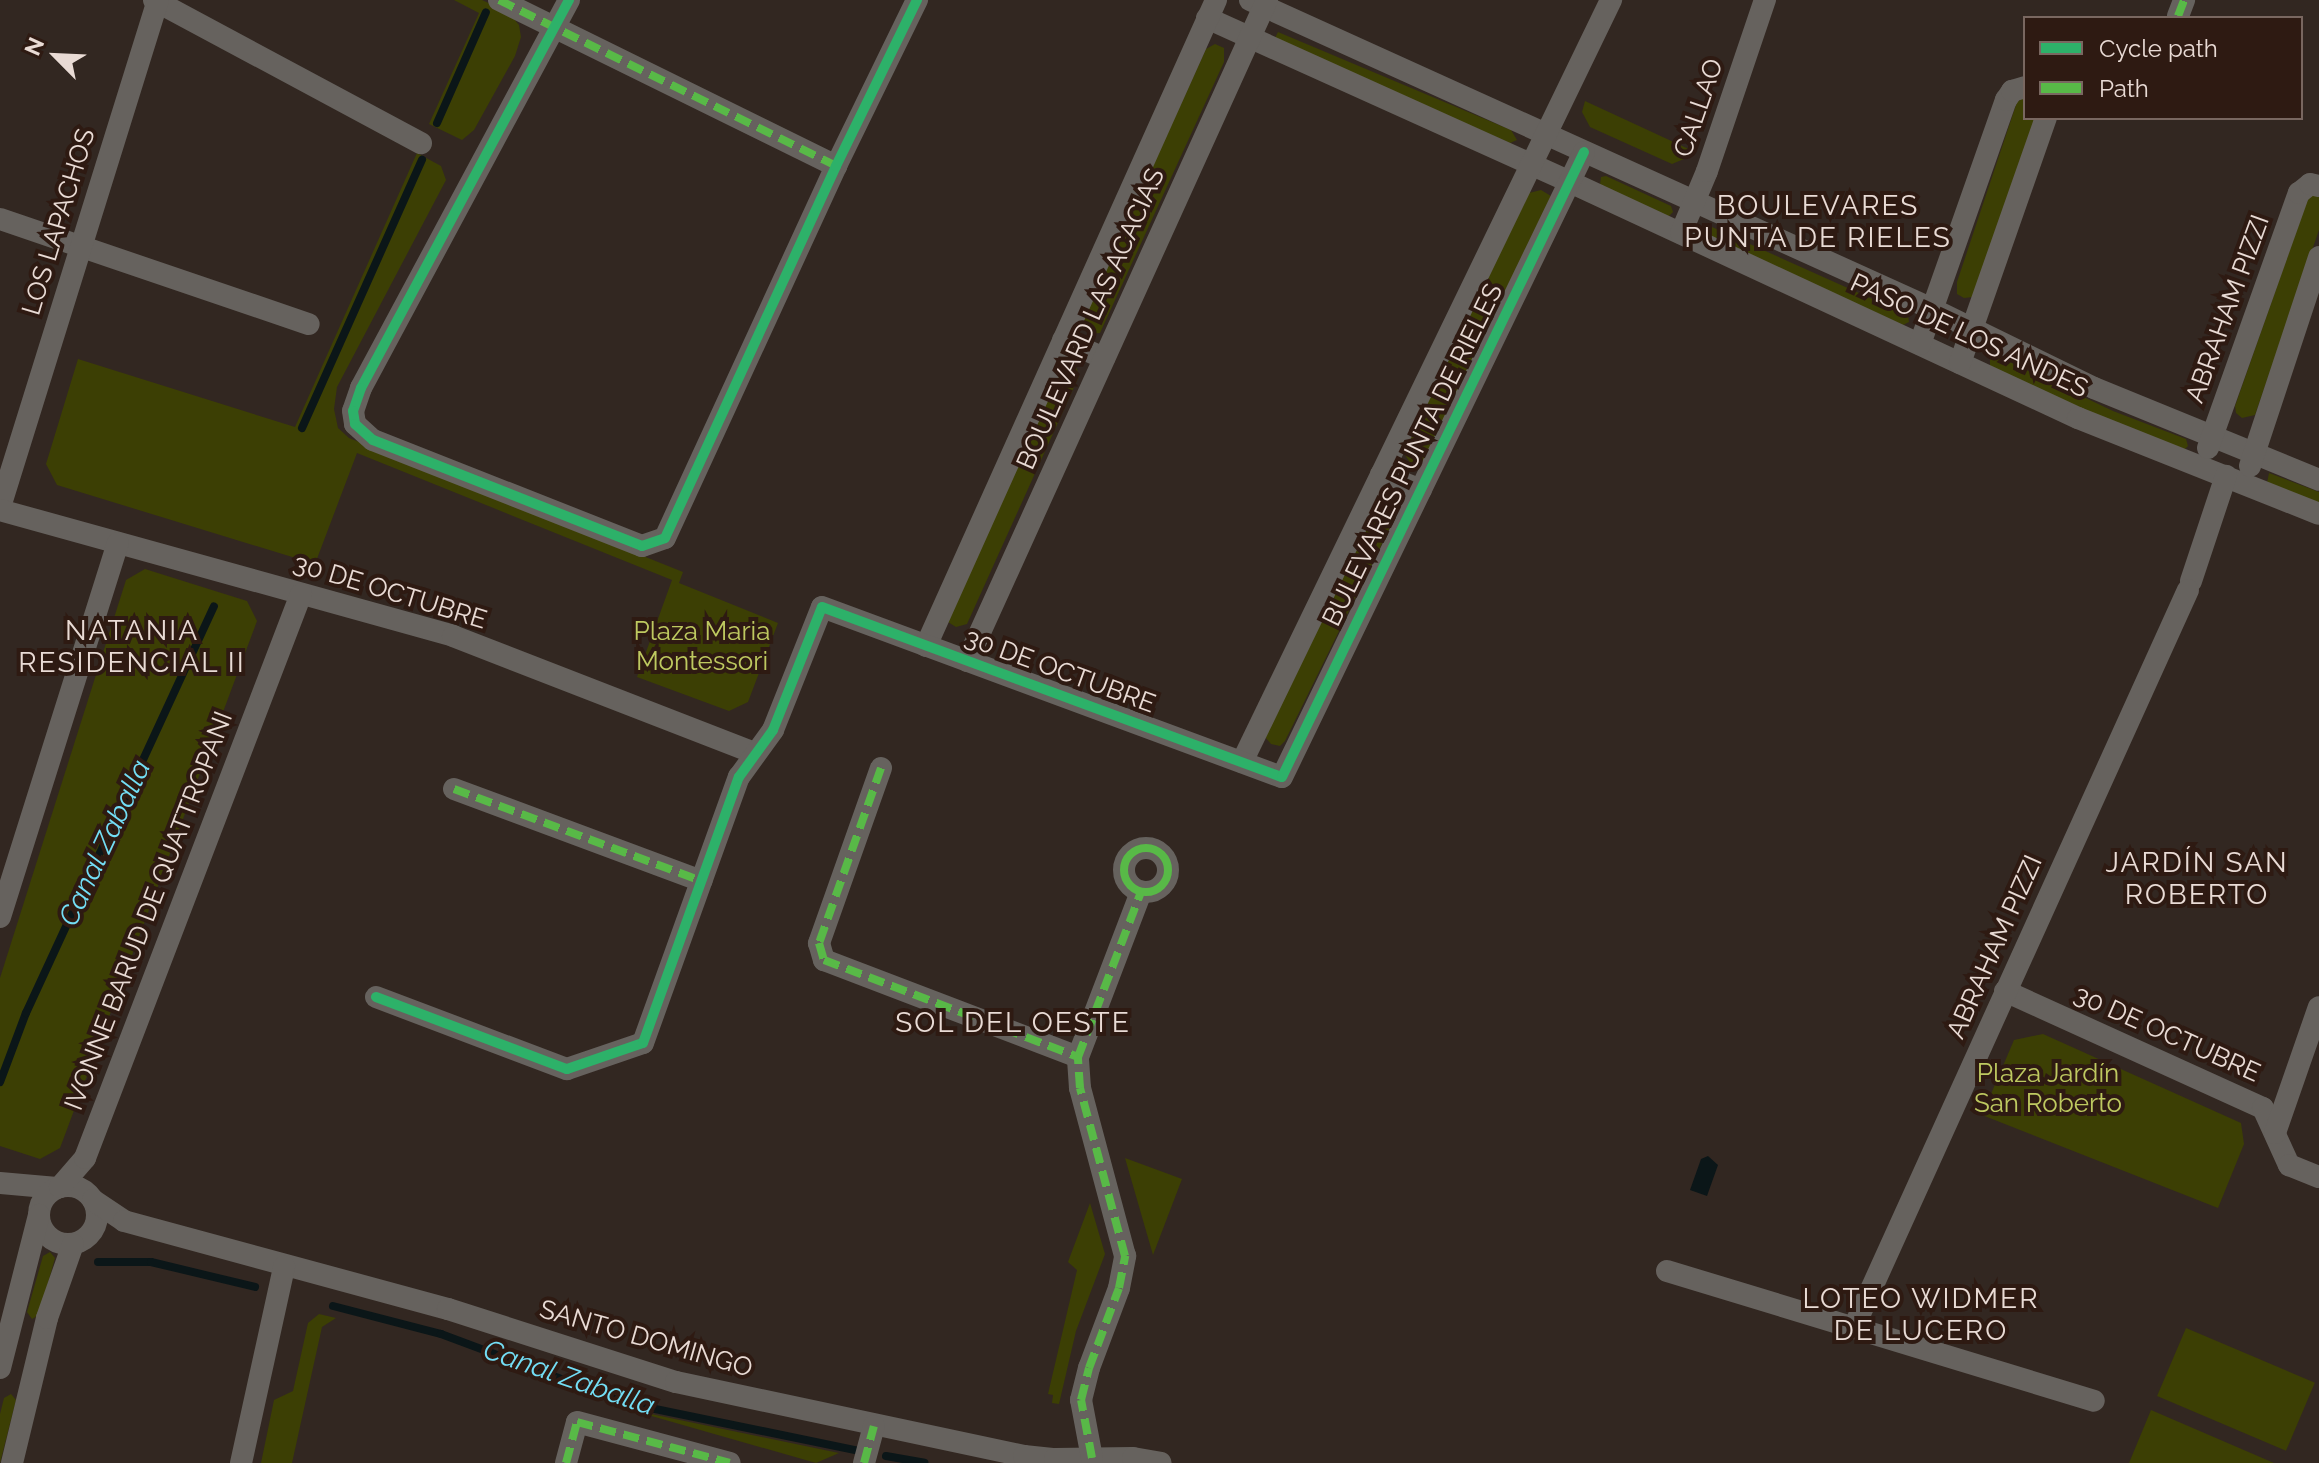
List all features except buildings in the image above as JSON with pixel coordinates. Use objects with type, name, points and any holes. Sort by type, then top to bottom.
[{"type":"street","points":[[499,0],[836,166]]},
{"type":"street","points":[[569,0],[361,388],[353,411],[355,424],[373,440],[642,546],[659,543],[665,538],[836,166],[917,0]]},
{"type":"street","name":"BULEVARES PUNTA DE RIELES","points":[[1242,762],[1611,0]]},
{"type":"street","name":"CALLAO","points":[[1681,233],[1765,0]]},
{"type":"street","points":[[156,1],[421,143]]},
{"type":"street","name":"LOS LAPACHOS","points":[[0,509],[156,1]]},
{"type":"street","name":"PASO DE LOS ANDES","points":[[1260,2],[1932,309],[2094,388],[2319,480]]},
{"type":"street","name":"BOULEVARD LAS ACACIAS","points":[[967,661],[1250,37],[1260,2]]},
{"type":"street","name":"PASO DE LOS ANDES","points":[[1212,9],[1250,37],[2078,418],[2319,514]]},
{"type":"street","name":"BOULEVARD LAS ACACIAS","points":[[926,646],[1212,9]]},
{"type":"street","points":[[1920,344],[2006,100],[2012,91],[2023,88]]},
{"type":"street","points":[[1960,363],[2045,120]]},
{"type":"street","name":"BULEVARES PUNTA DE RIELES","points":[[1282,777],[1584,152]]},
{"type":"street","name":"ABRAHAM PIZZI","points":[[2201,466],[2299,193],[2310,184],[2319,186]]},
{"type":"street","points":[[0,219],[82,243],[309,324]]},
{"type":"street","name":"ABRAHAM PIZZI","points":[[1854,1327],[2190,586],[2235,479],[2254,452],[2319,257]]},
{"type":"street","points":[[1063,340],[1104,358]]},
{"type":"street","points":[[1381,474],[1421,490]]},
{"type":"street","name":"30 DE OCTUBRE","points":[[0,509],[453,636],[755,753],[773,730],[822,607],[1282,777]]},
{"type":"street","points":[[0,917],[118,543]]},
{"type":"street","name":"IVONNE BARUD DE QUATTROPANI","points":[[59,1187],[85,1158],[301,594]]},
{"type":"street","points":[[376,997],[567,1069],[643,1043],[739,777],[755,753]]},
{"type":"street","points":[[881,768],[819,943],[824,960],[1078,1057]]},
{"type":"street","points":[[454,789],[701,881]]},
{"type":"street","points":[[1092,1458],[1081,1400],[1089,1368],[1119,1288],[1125,1256],[1080,1088],[1078,1057],[1141,892]]},
{"type":"street","name":"30 DE OCTUBRE","points":[[2005,991],[2263,1108],[2289,1165],[2319,1177]]},
{"type":"street","points":[[2275,1133],[2319,1007]]},
{"type":"street","name":"IVONNE BARUD DE QUATTROPANI","points":[[85,1158],[90,1197]]},
{"type":"street","points":[[4,1184],[70,1186],[90,1197],[97,1219],[80,1240],[50,1305],[12,1463]]},
{"type":"street","points":[[4,1184],[39,1214],[49,1238],[80,1240],[124,1221]]},
{"type":"street","points":[[32,1378],[0,1369],[39,1214],[45,1198],[59,1187]]},
{"type":"street","name":"SANTO DOMINGO","points":[[90,1197],[124,1221],[284,1267],[448,1309],[676,1382],[1024,1456],[1154,1462]]},
{"type":"street","points":[[241,1463],[284,1267]]},
{"type":"street","points":[[1667,1271],[2094,1401]]},
{"type":"street","points":[[566,1463],[577,1422],[730,1463]]},
{"type":"street","points":[[864,1463],[874,1426]]},
{"type":"green space","points":[[454,0],[482,0],[508,12],[519,25],[521,37],[515,56],[474,130],[462,140],[429,124],[479,13]]},
{"type":"green space","points":[[1278,32],[1511,130],[1517,140],[1510,143],[1279,43],[1275,38]]},
{"type":"green space","points":[[1215,44],[1224,48],[1224,62],[1100,333],[1088,334],[1081,323],[1206,49]]},
{"type":"green space","points":[[2023,98],[2023,120],[2034,120],[1973,297],[1964,298],[1957,294],[1957,282],[2017,102]]},
{"type":"green space","points":[[1585,101],[1693,151],[1691,156],[1672,164],[1590,127],[1582,112]]},
{"type":"green space","name":"Plaza Maria Montessori","points":[[417,153],[441,166],[446,180],[337,387],[334,409],[338,428],[349,438],[683,572],[679,583],[778,623],[748,702],[729,711],[637,677],[672,580],[357,453],[315,564],[57,485],[46,464],[78,359],[295,427]]},
{"type":"green space","points":[[1606,176],[1671,206],[1673,212],[1668,217],[1600,185],[1601,177]]},
{"type":"green space","points":[[1541,190],[1551,196],[1424,461],[1411,464],[1403,452],[1529,193]]},
{"type":"green space","points":[[2309,195],[2319,195],[2319,230],[2255,415],[2242,418],[2236,413],[2235,406]]},
{"type":"green space","points":[[1712,227],[1908,315],[1909,322],[1903,325],[1709,236]]},
{"type":"green space","points":[[1995,355],[2113,411],[2186,439],[2188,446],[2185,449],[2113,424],[1990,366],[1990,358]]},
{"type":"green space","points":[[1063,365],[1076,367],[1079,376],[967,624],[956,627],[948,622]]},
{"type":"green space","points":[[2269,473],[2319,492],[2319,505],[2267,483]]},
{"type":"green space","points":[[1393,489],[1399,493],[1401,505],[1285,741],[1280,746],[1271,744],[1265,737],[1381,494]]},
{"type":"green space","points":[[145,569],[247,601],[257,621],[60,1148],[40,1159],[0,1146],[0,978],[126,580]]},
{"type":"green space","name":"Plaza Jardín San Roberto","points":[[2043,1034],[2241,1123],[2244,1144],[2218,1208],[1982,1115],[2014,1040]]},
{"type":"green space","points":[[1125,1158],[1182,1179],[1153,1255]]},
{"type":"green space","points":[[1090,1203],[1105,1254],[1076,1331],[1059,1404],[1052,1403],[1053,1395],[1048,1394],[1077,1270],[1068,1262]]},
{"type":"green space","points":[[50,1252],[55,1258],[39,1315],[32,1319],[27,1312],[43,1256]]},
{"type":"green space","points":[[319,1314],[336,1318],[322,1327],[292,1463],[261,1463],[274,1400],[293,1391],[308,1323]]},
{"type":"green space","points":[[2186,1328],[2315,1383],[2286,1451],[2157,1396]]},
{"type":"green space","points":[[11,1394],[16,1400],[0,1463],[0,1414],[4,1398]]},
{"type":"green space","points":[[627,1409],[839,1453],[816,1463]]},
{"type":"green space","points":[[2151,1410],[2274,1463],[2129,1463]]},
{"type":"shaded area","points":[[1708,1156],[1718,1165],[1707,1196],[1690,1190],[1701,1159]]},
{"type":"waterway","name":"Canal Zaballa","points":[[437,123],[486,12]]},
{"type":"waterway","name":"Canal Zaballa","points":[[302,428],[422,160]]},
{"type":"waterway","name":"Canal Zaballa","points":[[0,1082],[26,1013],[214,606]]},
{"type":"waterway","name":"Canal Zaballa","points":[[98,1262],[151,1262],[255,1287]]},
{"type":"waterway","name":"Canal Zaballa","points":[[333,1306],[441,1334],[626,1403],[855,1450]]},
{"type":"waterway","name":"Canal Zaballa","points":[[886,1456],[924,1463]]},
{"type":"marked path","points":[[499,0],[836,166]]},
{"type":"marked path","points":[[2178,16],[2184,0]]},
{"type":"marked path","points":[[881,768],[819,943],[824,960],[1078,1057]]},
{"type":"marked path","points":[[454,789],[701,881]]},
{"type":"marked path","points":[[1146,848],[1162,854],[1168,870],[1162,886],[1146,892],[1130,886],[1124,870],[1130,854],[1146,848]]},
{"type":"marked path","points":[[1092,1458],[1081,1400],[1089,1368],[1119,1288],[1125,1256],[1080,1088],[1078,1057],[1141,892]]},
{"type":"marked path","points":[[566,1463],[577,1422],[730,1463]]},
{"type":"marked path","points":[[864,1463],[874,1426]]},
{"type":"cycle path","points":[[569,0],[361,388],[353,411],[355,424],[373,440],[642,546],[665,538],[836,166],[917,0]]},
{"type":"cycle path","points":[[376,997],[567,1069],[643,1043],[739,777],[773,730],[822,607],[1282,777],[1584,152]]},
{"type":"district","name":"BOULEVARES PUNTA DE RIELES","points":[[1818,222]]},
{"type":"district","name":"NATANIA RESIDENCIAL II","points":[[132,647]]},
{"type":"district","name":"JARDÍN SAN ROBERTO","points":[[2197,879]]},
{"type":"district","name":"SOL DEL OESTE","points":[[1013,1023]]},
{"type":"district","name":"LOTEO WIDMER DE LUCERO","points":[[1921,1315]]}]
